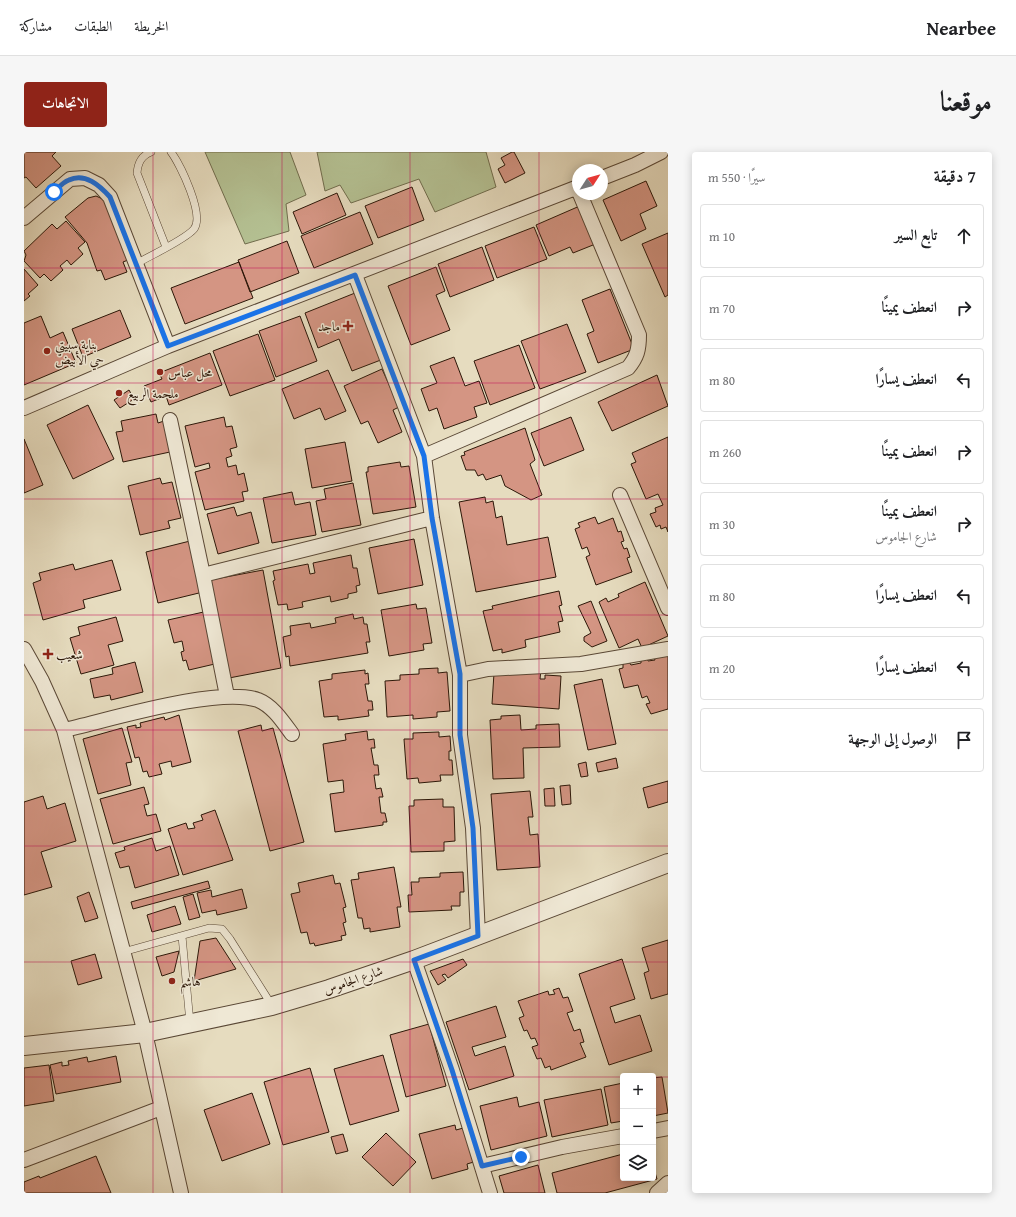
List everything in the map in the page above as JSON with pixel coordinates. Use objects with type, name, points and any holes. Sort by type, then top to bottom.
[{"type":"street","points":[[608,176],[636,165],[661,152]]},
{"type":"street","points":[[24,218],[70,179],[85,178],[99,185],[110,197],[168,346]]},
{"type":"street","points":[[24,408],[168,346],[572,190]]},
{"type":"street","points":[[424,456],[628,368],[636,359],[639,349],[638,335],[582,200]]},
{"type":"street","points":[[355,275],[424,456],[432,518],[460,674],[460,735],[473,828],[478,936]]},
{"type":"street","points":[[170,420],[227,696]]},
{"type":"street","points":[[620,496],[668,608]]},
{"type":"street","points":[[203,575],[432,518]]},
{"type":"street","points":[[24,649],[42,681],[64,730],[145,1033],[181,1193]]},
{"type":"street","points":[[460,674],[488,669],[581,664],[668,649]]},
{"type":"street","points":[[64,730],[166,706],[227,696],[259,700],[273,710],[292,734]]},
{"type":"street","name":"شارع الجاموس","points":[[24,1046],[145,1033],[272,1006],[329,989],[414,960],[668,863]]},
{"type":"street","points":[[414,960],[455,1076],[490,1193]]},
{"type":"street","points":[[24,1160],[161,1108]]},
{"type":"street","points":[[656,1130],[668,1128]]},
{"type":"street","points":[[482,1166],[562,1147],[620,1137]]},
{"type":"street","points":[[657,1193],[668,1183]]},
{"type":"lane","points":[[151,152],[146,154],[138,163],[137,173],[166,247]]},
{"type":"lane","points":[[136,264],[194,229],[198,222],[192,198],[178,162],[171,152]]},
{"type":"lane","points":[[123,952],[209,928],[222,929],[230,939],[272,1006]]},
{"type":"lane","points":[[182,936],[190,1023]]},
{"type":"green space","points":[[205,152],[290,152],[306,195],[286,204],[289,231],[245,244]]},
{"type":"green space","points":[[317,152],[486,152],[496,187],[435,212],[419,179],[351,203],[340,185],[325,191]]},
{"type":"building","points":[[24,152],[56,152],[52,156],[61,166],[36,188],[26,177],[24,178]]},
{"type":"building","points":[[514,152],[525,173],[505,183],[498,169],[505,165],[501,158]]},
{"type":"building","points":[[646,181],[657,206],[640,214],[646,229],[621,241],[603,200],[608,200],[608,198]]},
{"type":"building","points":[[412,187],[424,220],[378,238],[365,206]]},
{"type":"building","points":[[337,193],[346,215],[302,234],[293,212]]},
{"type":"building","points":[[96,196],[105,200],[128,260],[123,262],[127,272],[105,280],[101,270],[97,271],[87,243],[65,217],[88,198]]},
{"type":"building","points":[[582,205],[598,243],[573,253],[570,247],[549,256],[536,225]]},
{"type":"building","points":[[360,212],[373,244],[314,268],[301,236]]},
{"type":"building","points":[[66,221],[85,242],[78,248],[83,254],[71,265],[67,260],[60,266],[63,270],[51,281],[44,274],[40,278],[24,261],[26,255],[24,251],[52,224],[57,229]]},
{"type":"building","points":[[534,227],[547,259],[497,278],[485,246]]},
{"type":"building","points":[[668,233],[668,295],[665,297],[642,244]]},
{"type":"building","points":[[287,241],[299,273],[250,292],[238,260]]},
{"type":"building","points":[[482,247],[494,280],[450,297],[438,264]]},
{"type":"building","points":[[239,262],[253,298],[185,324],[171,288]]},
{"type":"building","points":[[436,267],[445,291],[436,295],[450,330],[411,345],[388,286]]},
{"type":"building","points":[[24,269],[38,285],[28,294],[30,296],[24,301]]},
{"type":"building","points":[[610,289],[634,349],[598,363],[587,334],[594,331],[582,300]]},
{"type":"building","points":[[360,291],[386,358],[352,371],[339,339],[318,348],[305,313]]},
{"type":"building","points":[[120,310],[131,337],[83,357],[72,329]]},
{"type":"building","name":"بناية سبيتي حي الأبيض","points":[[41,316],[50,338],[63,332],[76,363],[24,385],[24,323]]},
{"type":"building","points":[[300,316],[317,361],[276,377],[259,331]]},
{"type":"building","points":[[567,324],[586,372],[540,389],[521,341]]},
{"type":"building","points":[[258,334],[275,380],[230,396],[213,351]]},
{"type":"building","points":[[519,345],[535,388],[490,405],[474,361]]},
{"type":"building","points":[[210,353],[222,385],[169,405],[166,396],[151,402],[144,386],[162,379],[159,373]]},
{"type":"building","points":[[454,357],[465,386],[479,381],[487,403],[474,407],[477,417],[444,429],[437,408],[429,411],[421,389],[437,383],[430,366]]},
{"type":"building","points":[[382,369],[399,407],[393,410],[402,432],[378,443],[368,421],[361,424],[344,386]]},
{"type":"building","points":[[328,370],[346,411],[325,420],[320,408],[294,419],[282,389]]},
{"type":"building","points":[[657,375],[668,406],[612,431],[598,402]]},
{"type":"building","points":[[129,390],[134,399],[120,408],[114,400]]},
{"type":"building","points":[[88,405],[114,459],[73,479],[47,425]]},
{"type":"building","points":[[156,414],[158,423],[164,421],[170,452],[123,462],[116,432],[123,431],[121,421]]},
{"type":"building","points":[[224,417],[226,427],[232,426],[237,447],[230,449],[232,456],[226,458],[228,467],[236,465],[238,475],[244,473],[248,491],[242,492],[244,501],[205,510],[195,472],[210,468],[209,463],[195,467],[185,426]]},
{"type":"building","points":[[571,417],[584,450],[544,466],[531,433]]},
{"type":"building","points":[[525,428],[535,460],[530,464],[542,495],[531,500],[505,486],[501,475],[486,480],[483,474],[478,476],[475,470],[466,470],[461,456],[465,455],[464,452]]},
{"type":"building","points":[[668,437],[668,532],[666,527],[661,529],[660,525],[656,527],[650,514],[656,512],[655,508],[663,505],[658,494],[646,499],[631,464],[636,462],[632,453]]},
{"type":"building","points":[[24,439],[43,485],[24,493]]},
{"type":"building","points":[[345,442],[352,481],[312,488],[305,449]]},
{"type":"building","points":[[400,462],[401,467],[409,466],[416,507],[373,514],[366,472],[368,472],[368,467]]},
{"type":"building","points":[[160,478],[162,484],[172,482],[181,518],[168,521],[170,528],[140,535],[128,486]]},
{"type":"building","points":[[353,483],[361,525],[322,532],[316,501],[326,499],[324,489]]},
{"type":"building","points":[[292,492],[295,505],[310,502],[316,535],[272,543],[263,498]]},
{"type":"building","points":[[485,497],[486,503],[493,501],[496,518],[502,516],[507,545],[548,537],[556,577],[476,592],[459,502]]},
{"type":"building","points":[[234,507],[237,516],[251,512],[259,543],[218,554],[207,514]]},
{"type":"building","points":[[595,517],[598,524],[613,518],[618,532],[621,531],[624,541],[621,542],[624,549],[627,548],[630,557],[627,558],[632,572],[596,585],[586,557],[590,555],[587,547],[582,549],[575,529],[580,527],[578,523]]},
{"type":"building","points":[[414,539],[423,585],[378,594],[369,548]]},
{"type":"building","points":[[190,541],[203,592],[158,603],[146,552]]},
{"type":"building","points":[[351,555],[353,568],[357,568],[360,585],[356,586],[357,592],[348,594],[348,598],[331,602],[330,596],[302,602],[303,607],[288,610],[287,604],[278,605],[273,581],[275,580],[273,571],[308,564],[310,574],[315,573],[313,563]]},
{"type":"building","points":[[112,560],[121,590],[83,600],[85,608],[43,620],[33,583],[41,580],[39,573],[73,564],[75,570]]},
{"type":"building","points":[[263,570],[281,668],[229,678],[210,580]]},
{"type":"building","points":[[645,582],[668,636],[642,648],[638,639],[619,648],[599,602],[606,598],[608,602],[619,597],[618,594]]},
{"type":"building","points":[[559,591],[562,605],[559,606],[563,621],[558,622],[560,632],[525,640],[526,647],[502,653],[502,649],[493,651],[483,611],[493,609],[492,606]]},
{"type":"building","points":[[591,601],[607,641],[592,647],[584,641],[584,637],[591,633],[578,606]]},
{"type":"building","points":[[416,604],[417,609],[426,608],[432,643],[423,644],[424,650],[389,656],[381,610]]},
{"type":"building","points":[[208,611],[219,663],[189,670],[186,660],[183,661],[181,652],[184,651],[182,641],[174,643],[168,620]]},
{"type":"building","points":[[353,614],[354,619],[363,617],[364,624],[367,624],[370,642],[366,642],[368,653],[290,666],[289,656],[286,657],[283,637],[291,635],[290,626],[310,623],[311,628],[336,623],[335,618]]},
{"type":"building","points":[[116,617],[123,641],[108,645],[114,665],[81,674],[70,638],[80,635],[78,627]]},
{"type":"building","points":[[668,656],[668,709],[651,714],[646,704],[650,703],[647,696],[642,698],[638,685],[624,688],[619,669],[623,668],[623,664],[629,662],[631,665],[641,663],[641,660],[647,658],[648,661],[655,660],[654,657]]},
{"type":"building","points":[[135,662],[143,692],[111,700],[110,695],[94,698],[90,679],[113,674],[112,668]]},
{"type":"building","points":[[438,668],[438,673],[447,672],[450,711],[437,712],[437,717],[413,719],[413,715],[387,717],[385,681],[400,680],[400,675],[419,674],[419,669]]},
{"type":"building","points":[[541,669],[540,679],[545,679],[545,675],[561,676],[559,709],[492,704],[494,673]]},
{"type":"building","points":[[365,670],[365,674],[368,673],[369,684],[365,684],[368,701],[372,701],[373,710],[368,710],[369,716],[338,720],[338,716],[324,717],[319,681],[332,679],[332,674]]},
{"type":"building","points":[[602,679],[616,744],[588,750],[574,685]]},
{"type":"building","points":[[179,715],[191,762],[172,767],[171,761],[159,764],[162,774],[149,777],[147,771],[143,772],[139,757],[135,758],[127,727],[136,725],[136,728],[141,727],[140,723],[164,717],[165,720]]},
{"type":"building","points":[[520,715],[521,730],[536,729],[536,725],[559,724],[560,747],[523,748],[524,778],[493,779],[490,720],[501,719],[501,716]]},
{"type":"building","points":[[261,725],[262,731],[273,728],[304,842],[270,851],[238,731]]},
{"type":"building","points":[[122,728],[132,762],[126,763],[131,785],[98,794],[83,739]]},
{"type":"building","points":[[367,731],[368,740],[374,739],[375,748],[371,748],[374,765],[378,765],[379,775],[374,775],[376,789],[381,788],[383,797],[379,797],[381,813],[385,813],[387,822],[383,822],[383,825],[335,832],[330,794],[344,792],[343,780],[328,782],[323,744],[346,740],[345,734]]},
{"type":"building","points":[[439,732],[439,737],[450,736],[451,751],[449,751],[449,760],[452,760],[453,775],[440,775],[441,781],[419,783],[418,778],[407,779],[404,739],[413,739],[413,733]]},
{"type":"building","points":[[616,758],[618,768],[598,772],[596,763]]},
{"type":"building","points":[[586,762],[588,776],[581,777],[578,764]]},
{"type":"building","points":[[668,781],[668,802],[648,808],[643,788]]},
{"type":"building","points":[[570,785],[571,804],[562,805],[560,786]]},
{"type":"building","points":[[144,787],[149,804],[144,805],[147,816],[156,814],[161,831],[113,844],[100,799]]},
{"type":"building","points":[[554,788],[555,806],[545,806],[544,789]]},
{"type":"building","points":[[530,791],[533,817],[528,817],[530,835],[538,834],[540,867],[497,870],[491,794]]},
{"type":"building","points":[[43,796],[47,809],[65,803],[76,841],[41,852],[52,887],[24,895],[24,802]]},
{"type":"building","points":[[443,799],[443,807],[454,807],[455,841],[444,842],[444,851],[411,852],[409,806],[414,806],[414,800]]},
{"type":"building","points":[[215,810],[233,860],[183,875],[168,829],[186,823],[188,829],[195,828],[193,823],[203,820],[201,815]]},
{"type":"building","points":[[152,838],[156,851],[170,846],[179,875],[135,888],[129,866],[120,868],[115,853],[125,850],[124,847]]},
{"type":"building","points":[[394,867],[401,907],[397,907],[400,927],[370,932],[370,928],[364,929],[362,918],[358,918],[351,880],[359,879],[358,873]]},
{"type":"building","points":[[463,872],[464,892],[460,892],[460,906],[451,906],[452,910],[409,912],[408,895],[412,895],[411,882],[419,882],[419,878],[440,877],[440,873]]},
{"type":"building","points":[[333,875],[335,884],[340,883],[346,907],[343,908],[346,922],[343,923],[346,935],[341,936],[342,940],[315,946],[314,943],[310,944],[307,932],[301,933],[291,894],[300,892],[298,883]]},
{"type":"building","points":[[208,881],[210,888],[133,909],[131,902]]},
{"type":"building","points":[[242,889],[247,908],[217,915],[216,910],[202,913],[197,893],[211,890],[212,897]]},
{"type":"building","points":[[89,892],[98,918],[85,922],[77,897]]},
{"type":"building","points":[[193,894],[200,917],[189,920],[183,897]]},
{"type":"building","points":[[175,906],[181,924],[152,932],[147,915]]},
{"type":"building","points":[[216,938],[236,969],[194,981],[200,941]]},
{"type":"building","points":[[668,940],[668,994],[651,999],[644,973],[649,971],[642,948]]},
{"type":"building","points":[[179,951],[174,972],[162,976],[156,957]]},
{"type":"building","points":[[95,954],[102,978],[78,985],[71,961]]},
{"type":"building","points":[[463,959],[467,965],[448,978],[445,974],[442,975],[446,980],[438,985],[430,971]]},
{"type":"building","points":[[622,959],[635,999],[610,1007],[615,1023],[640,1015],[652,1051],[609,1065],[579,974]]},
{"type":"building","points":[[559,988],[563,998],[568,997],[573,1011],[567,1013],[574,1031],[580,1029],[584,1042],[580,1043],[586,1057],[551,1070],[550,1066],[545,1068],[541,1058],[537,1059],[532,1047],[538,1045],[535,1038],[531,1039],[527,1030],[524,1031],[519,1018],[524,1016],[518,1001],[548,991],[549,995],[555,994],[553,990]]},
{"type":"building","points":[[496,1006],[506,1037],[472,1047],[475,1056],[505,1046],[514,1076],[469,1090],[446,1022]]},
{"type":"building","points":[[429,1024],[446,1086],[406,1097],[390,1035]]},
{"type":"building","points":[[383,1055],[399,1111],[350,1125],[334,1069]]},
{"type":"building","points":[[116,1056],[121,1082],[56,1094],[50,1065],[62,1062],[62,1066],[69,1065],[68,1061],[87,1057],[88,1062]]},
{"type":"building","points":[[49,1065],[54,1101],[24,1106],[24,1068]]},
{"type":"building","points":[[310,1068],[329,1132],[283,1145],[264,1082]]},
{"type":"building","points":[[662,1077],[668,1113],[656,1115],[656,1109],[656,1078]]},
{"type":"building","points":[[620,1084],[620,1122],[611,1123],[604,1087]]},
{"type":"building","points":[[601,1089],[608,1125],[552,1137],[544,1100]]},
{"type":"building","points":[[252,1093],[270,1144],[222,1161],[204,1110]]},
{"type":"building","points":[[517,1097],[519,1107],[539,1102],[547,1136],[491,1150],[480,1106]]},
{"type":"building","points":[[455,1125],[456,1130],[467,1127],[477,1161],[467,1164],[468,1169],[432,1179],[419,1134]]},
{"type":"building","points":[[386,1133],[416,1162],[393,1186],[362,1157]]},
{"type":"building","points":[[343,1134],[348,1151],[336,1154],[331,1137]]},
{"type":"building","points":[[620,1155],[620,1181],[650,1181],[605,1193],[557,1193],[552,1173]]},
{"type":"building","points":[[96,1156],[111,1193],[24,1193],[24,1182],[39,1176],[40,1178]]},
{"type":"building","points":[[538,1165],[545,1193],[504,1193],[499,1176]]},
{"type":"place","name":"ماجد","points":[[348,326]]},
{"type":"place","name":"بناية سبيتي حي الأبيض","points":[[47,351]]},
{"type":"place","name":"محل عباس","points":[[160,372]]},
{"type":"place","name":"ملحمة الربيع","points":[[119,393]]},
{"type":"place","name":"شعيب","points":[[48,654]]},
{"type":"place","name":"هاشم","points":[[172,981]]},
{"type":"route","points":[[54,192],[70,179],[85,178],[99,185],[110,197],[168,346],[355,275],[424,456],[432,518],[460,674],[460,735],[473,828],[478,936],[414,960],[452,1070],[482,1166],[521,1157]]}]
